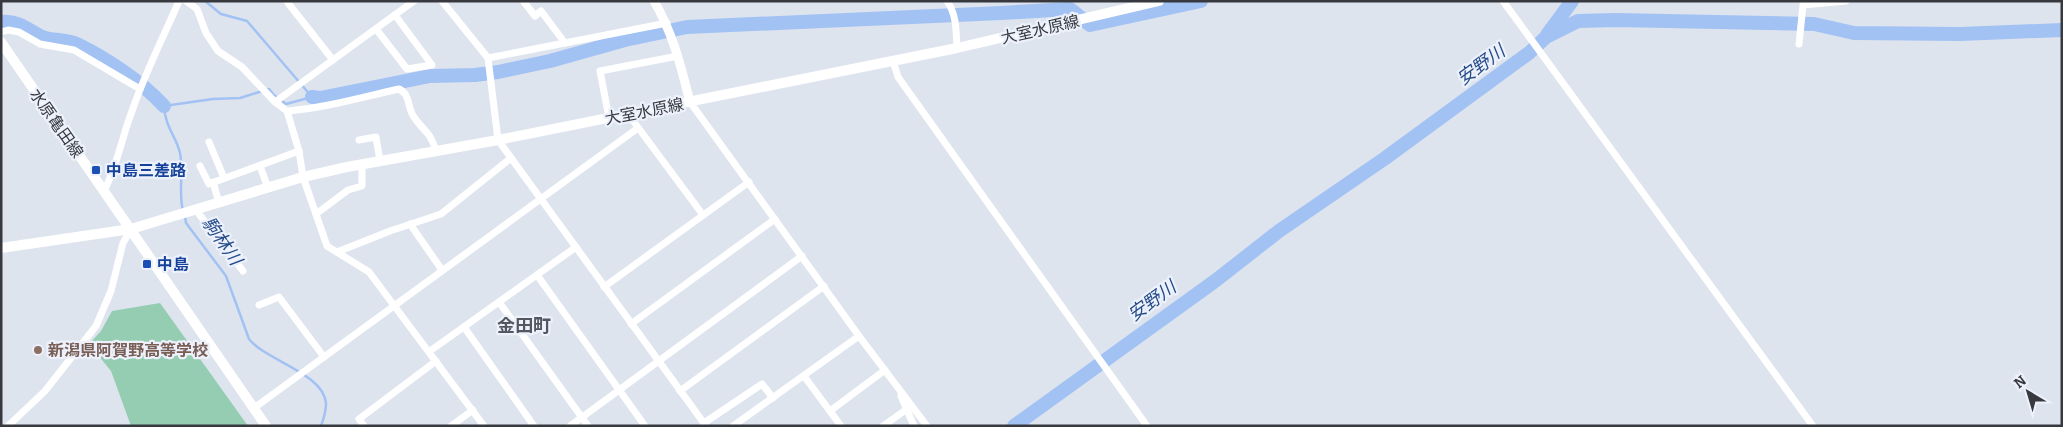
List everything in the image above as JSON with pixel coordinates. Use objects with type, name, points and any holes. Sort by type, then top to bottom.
[{"type":"main road","name":"大室水原線","points":[[1,248],[131,229],[303,178],[362,164],[498,140],[893,61],[1159,1]]},
{"type":"main road","name":"水原亀田線","points":[[1,42],[266,426]]},
{"type":"street","points":[[104,191],[112,175],[124,133],[144,77],[179,1]]},
{"type":"street","points":[[186,1],[197,10],[206,33],[218,51],[242,67],[287,111],[299,151],[303,178],[327,246],[370,272],[484,426]]},
{"type":"street","points":[[276,102],[414,1]]},
{"type":"street","points":[[442,1],[488,58],[498,140],[705,425],[762,384],[772,398]]},
{"type":"street","points":[[654,1],[667,23],[690,102],[859,336],[927,426]]},
{"type":"street","points":[[947,1],[952,8],[955,20],[956,48]]},
{"type":"street","points":[[1503,1],[1813,426]]},
{"type":"street","points":[[1800,41],[1803,6],[1846,1]]},
{"type":"street","points":[[288,2],[333,60]]},
{"type":"street","points":[[524,2],[535,16],[541,11],[565,43]]},
{"type":"street","points":[[376,29],[407,69],[432,65],[395,15]]},
{"type":"street","points":[[488,58],[667,23]]},
{"type":"street","points":[[1,32],[8,30],[19,32],[40,44],[74,50],[140,89]]},
{"type":"street","points":[[609,118],[600,71],[678,56]]},
{"type":"street","points":[[893,61],[898,77],[1147,426]]},
{"type":"street","points":[[287,111],[316,109],[330,104],[399,89],[407,96],[413,116],[429,133],[436,151]]},
{"type":"street","points":[[628,114],[703,215]]},
{"type":"street","points":[[254,408],[638,128]]},
{"type":"street","points":[[359,140],[376,137],[380,161]]},
{"type":"street","points":[[209,142],[224,178]]},
{"type":"street","points":[[200,166],[209,184],[299,151]]},
{"type":"street","points":[[337,252],[441,214],[511,158]]},
{"type":"street","points":[[316,214],[348,190],[362,186],[362,164]]},
{"type":"street","points":[[260,166],[268,188]]},
{"type":"street","points":[[213,182],[219,203]]},
{"type":"street","points":[[604,287],[749,182]]},
{"type":"street","points":[[196,210],[243,271]]},
{"type":"street","points":[[631,324],[775,219]]},
{"type":"street","points":[[410,224],[442,270]]},
{"type":"street","points":[[8,426],[45,390],[96,326],[111,291],[123,243],[131,229]]},
{"type":"street","points":[[430,351],[576,248]]},
{"type":"street","points":[[570,426],[802,256]]},
{"type":"street","points":[[537,275],[645,426]]},
{"type":"street","points":[[680,391],[824,286]]},
{"type":"street","points":[[259,305],[279,297],[324,357]]},
{"type":"street","points":[[499,302],[588,426]]},
{"type":"street","points":[[464,327],[534,426]]},
{"type":"street","points":[[733,426],[859,336]]},
{"type":"street","points":[[364,426],[359,419],[436,361]]},
{"type":"street","points":[[830,411],[885,370]]},
{"type":"street","points":[[804,376],[840,426]]},
{"type":"street","points":[[897,386],[914,426]]},
{"type":"street","points":[[883,426],[907,409]]},
{"type":"street","points":[[451,426],[473,410]]},
{"type":"green space","points":[[160,303],[248,426],[131,426],[111,371],[89,344],[101,331],[112,311]]},
{"type":"waterway","points":[[183,211],[180,153],[168,126],[164,106],[213,99],[240,98],[269,89],[286,104],[312,97],[247,21],[221,14],[205,1]]},
{"type":"waterway","points":[[312,97],[320,98],[430,76],[475,75],[498,72],[550,61],[625,40],[687,27],[1070,9],[1090,25],[1201,1]]},
{"type":"waterway","points":[[1547,35],[1572,1]]},
{"type":"waterway","name":"安野川","points":[[1014,426],[1215,281],[1279,231],[1384,159],[1529,53],[1546,37],[1578,21],[1814,24],[1854,33],[1960,34],[2062,30]]},
{"type":"waterway","name":"駒林川","points":[[1,22],[12,22],[44,38],[77,44],[111,63],[164,106]]},
{"type":"waterway","name":"駒林川","points":[[185,216],[186,223],[226,276],[249,339],[267,354],[305,375],[322,392],[326,406],[321,426]]},
{"type":"place","name":"中島三差路","points":[[96,170]]},
{"type":"place","name":"中島","points":[[147,264]]},
{"type":"place","name":"新潟県阿賀野高等学校","points":[[38,350]]},
{"type":"district","name":"金田町","points":[[524,326]]}]
